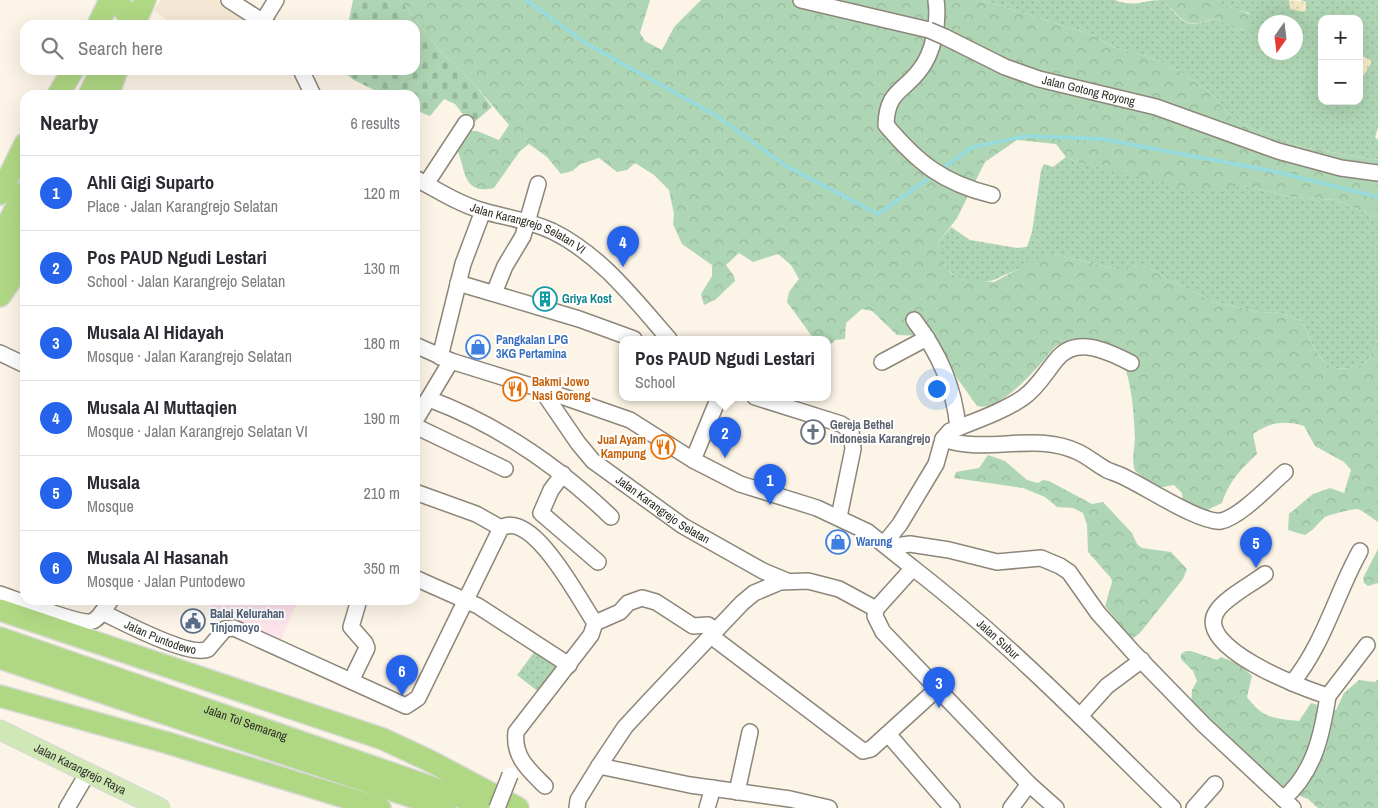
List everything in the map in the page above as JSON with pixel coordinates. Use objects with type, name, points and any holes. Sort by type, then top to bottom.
[{"type":"highway","points":[[101,20],[111,0]]},
{"type":"highway","points":[[105,20],[111,0]]},
{"type":"highway","points":[[116,0],[130,20]]},
{"type":"highway","points":[[136,20],[145,0]]},
{"type":"highway","points":[[61,90],[70,75]]},
{"type":"highway","points":[[77,90],[84,75]]},
{"type":"highway","points":[[91,90],[99,75]]},
{"type":"highway","points":[[110,90],[115,75]]},
{"type":"highway","points":[[0,194],[20,154]]},
{"type":"highway","points":[[0,212],[20,180]]},
{"type":"highway","points":[[0,238],[20,201]]},
{"type":"highway","points":[[0,296],[6,273],[20,237]]},
{"type":"highway","points":[[6,273],[20,258]]},
{"type":"highway","points":[[6,273],[20,263]]},
{"type":"highway","points":[[0,610],[383,740],[430,761],[518,808]]},
{"type":"highway","name":"Jalan Tol Semarang","points":[[0,638],[492,808]]},
{"type":"highway","name":"Jalan Tol Semarang","points":[[0,658],[445,808]]},
{"type":"highway","points":[[0,696],[168,743],[380,808]]},
{"type":"main road","name":"Jalan Karangrejo Raya","points":[[0,730],[160,808]]},
{"type":"street","points":[[230,0],[260,20]]},
{"type":"street","points":[[266,20],[276,0]]},
{"type":"street","name":"Jalan Gotong Royong","points":[[801,0],[929,30],[1005,67],[1039,79],[1156,108],[1278,151],[1341,168],[1378,174]]},
{"type":"street","points":[[936,0],[937,23],[925,61],[918,73],[896,92],[886,114],[886,125],[934,172],[956,185],[992,195]]},
{"type":"street","points":[[304,75],[311,90]]},
{"type":"street","points":[[420,181],[466,123]]},
{"type":"street","name":"Jalan Karangrejo Selatan VI","points":[[420,181],[457,202],[484,211],[528,220],[557,234],[600,262],[666,336]]},
{"type":"street","points":[[494,293],[528,220],[538,184]]},
{"type":"street","points":[[420,414],[429,399],[446,359],[458,283],[484,211]]},
{"type":"street","points":[[458,283],[579,319],[626,336]]},
{"type":"street","points":[[914,320],[927,338],[946,373],[958,428]]},
{"type":"street","points":[[882,362],[927,338]]},
{"type":"street","points":[[420,347],[446,359],[630,420],[693,460],[758,492],[817,508],[839,517],[868,532],[886,545],[913,568],[876,608],[875,616],[883,632],[1029,784],[1056,808]]},
{"type":"street","points":[[886,545],[936,464],[944,439],[950,431],[1023,398],[1042,379],[1057,358],[1070,349],[1092,347],[1131,363]]},
{"type":"street","points":[[0,353],[20,363]]},
{"type":"street","name":"Jalan Karangrejo Selatan","points":[[541,389],[578,443],[594,460],[657,509],[683,526],[763,571],[787,581],[824,584],[852,595],[876,608]]},
{"type":"street","points":[[429,399],[462,411],[515,439],[563,474],[611,517]]},
{"type":"street","points":[[693,460],[717,401]]},
{"type":"street","points":[[768,401],[841,424],[851,431],[853,449],[839,517]]},
{"type":"street","points":[[420,422],[505,469]]},
{"type":"street","points":[[944,439],[975,446],[1020,442],[1060,445],[1080,453],[1107,470],[1127,478],[1196,514],[1221,521],[1238,512],[1285,472]]},
{"type":"street","points":[[529,531],[551,490],[563,474]]},
{"type":"street","points":[[420,494],[476,514],[501,528],[514,525],[529,531],[562,571],[595,623],[594,630],[569,665],[516,732],[515,745],[521,762],[545,786]]},
{"type":"street","points":[[540,513],[598,562]]},
{"type":"street","name":"Jalan Puntodewo","points":[[106,606],[162,640],[201,651],[208,648],[225,629],[234,628],[352,681],[401,706],[410,705],[418,698],[501,528]]},
{"type":"street","points":[[886,545],[910,544],[949,550],[997,562],[1031,557],[1049,560],[1069,572],[1098,613],[1142,660],[1204,725],[1288,804],[1310,765],[1321,734],[1328,696],[1367,645]]},
{"type":"street","points":[[1292,683],[1318,643],[1348,572],[1360,551]]},
{"type":"street","name":"Jalan Subur","points":[[913,568],[972,617],[1080,716],[1173,808]]},
{"type":"street","points":[[1266,574],[1217,610],[1213,623],[1215,630],[1228,648],[1292,683],[1328,696]]},
{"type":"street","points":[[420,580],[465,599],[569,665]]},
{"type":"street","name":"Jalan Karangrejo Selatan","points":[[578,804],[599,766],[625,727],[680,667],[746,598],[771,586],[787,581]]},
{"type":"street","points":[[0,594],[20,601]]},
{"type":"street","points":[[595,623],[620,612],[628,602],[642,598],[656,602],[693,626],[708,625],[714,633],[861,750],[868,751],[937,689]]},
{"type":"street","points":[[32,605],[87,622],[94,621],[106,606]]},
{"type":"street","points":[[352,681],[366,648],[365,643],[351,626],[357,605]]},
{"type":"street","points":[[1080,716],[1107,686],[1142,660]]},
{"type":"street","points":[[737,792],[750,732]]},
{"type":"street","points":[[888,734],[952,808]]},
{"type":"street","points":[[497,808],[510,775],[521,762]]},
{"type":"street","points":[[599,766],[690,786],[790,799],[829,808]]},
{"type":"street","points":[[67,808],[87,774]]},
{"type":"street","points":[[1011,808],[1029,784]]},
{"type":"street","points":[[1194,808],[1215,784]]},
{"type":"street","points":[[707,808],[713,788]]},
{"type":"shaded area","points":[[160,0],[217,0],[250,20],[168,20],[154,11]]},
{"type":"shaded area","points":[[212,605],[296,605],[279,645],[207,614]]},
{"type":"green space","points":[[353,0],[400,0],[416,20],[349,20]]},
{"type":"green space","points":[[400,0],[650,0],[640,33],[645,41],[662,50],[674,27],[701,0],[982,0],[1090,34],[1113,47],[1147,56],[1180,71],[1212,94],[1231,117],[1246,126],[1302,147],[1378,160],[1378,218],[1335,200],[1290,197],[1245,186],[1197,190],[1076,162],[1066,157],[1056,144],[1017,140],[985,162],[957,218],[938,243],[945,266],[952,274],[972,280],[994,282],[1043,256],[1054,254],[1117,269],[1128,269],[1139,265],[1149,268],[1167,279],[1215,302],[1259,312],[1281,313],[1302,321],[1318,354],[1332,367],[1341,369],[1368,362],[1378,339],[1378,522],[1356,509],[1325,517],[1305,535],[1288,530],[1289,514],[1313,494],[1330,488],[1344,493],[1351,470],[1344,462],[1315,446],[1304,426],[1290,423],[1278,423],[1265,427],[1253,434],[1257,454],[1236,476],[1228,488],[1222,503],[1203,512],[1183,504],[1182,493],[1174,485],[1158,488],[1135,471],[1133,457],[1135,436],[1131,393],[1127,373],[1119,352],[1083,343],[1058,345],[1014,390],[995,404],[985,407],[977,406],[927,336],[897,335],[872,311],[862,309],[846,323],[845,339],[835,340],[831,344],[831,336],[812,336],[787,302],[789,292],[799,279],[791,265],[778,254],[753,262],[739,253],[726,265],[734,276],[735,281],[715,300],[704,305],[701,294],[712,276],[712,265],[682,244],[673,224],[674,214],[669,190],[654,175],[635,163],[627,170],[617,172],[599,158],[581,164],[572,171],[561,174],[547,157],[529,144],[520,151],[494,188],[476,188],[467,179],[457,149],[468,131],[477,131],[499,140],[509,125],[475,85],[440,51],[420,26],[420,20],[416,20]]},
{"type":"green space","points":[[982,0],[1115,0],[1133,4],[1162,0],[1179,17],[1189,23],[1196,24],[1215,18],[1238,30],[1243,30],[1249,13],[1222,5],[1217,0],[1289,0],[1293,9],[1300,11],[1306,2],[1301,0],[1378,0],[1378,128],[1375,137],[1378,140],[1378,160],[1302,147],[1246,126],[1231,117],[1212,94],[1180,71],[1147,56],[1113,47],[1090,34]]},
{"type":"green space","points":[[1162,0],[1217,0],[1252,17],[1249,29],[1238,30],[1215,18],[1204,22],[1189,23],[1179,17]]},
{"type":"green space","points":[[420,26],[440,51],[475,85],[492,107],[471,125],[455,104],[444,99],[430,116],[420,112],[420,90],[374,90],[348,75],[420,75]]},
{"type":"green space","points":[[1066,157],[1076,162],[1128,173],[1222,186],[1245,186],[1290,197],[1335,200],[1378,218],[1378,339],[1368,362],[1341,369],[1332,367],[1318,354],[1302,321],[1281,313],[1259,312],[1215,302],[1167,279],[1149,268],[1139,265],[1128,269],[1117,269],[1054,254],[995,280],[971,280],[949,271],[942,261],[938,243],[951,227],[970,240],[1017,248],[1027,247],[1032,232],[1041,170],[1044,164],[1053,167]]},
{"type":"green space","points":[[988,455],[1005,461],[1027,480],[1038,483],[1043,480],[1049,481],[1092,504],[1103,502],[1132,533],[1137,544],[1142,548],[1171,552],[1187,569],[1183,579],[1140,633],[1132,639],[1105,606],[1112,582],[1111,578],[1088,552],[1087,525],[1083,513],[1073,508],[1057,507],[1045,497],[1023,488],[954,478],[956,472],[979,468]]},
{"type":"green space","points":[[1378,549],[1378,583],[1368,586],[1364,583],[1363,578]]},
{"type":"green space","points":[[538,647],[562,665],[540,693],[517,675]]},
{"type":"green space","points":[[1186,651],[1217,660],[1221,657],[1241,665],[1252,676],[1247,697],[1258,709],[1276,718],[1299,721],[1311,703],[1336,710],[1344,693],[1359,680],[1375,682],[1378,679],[1378,808],[1318,808],[1308,799],[1273,786],[1191,706],[1192,690],[1197,681],[1193,671],[1181,659],[1181,654]]},
{"type":"sand","points":[[1289,0],[1306,2],[1306,10],[1304,12],[1290,9]]},
{"type":"sand","points":[[1363,57],[1368,58],[1372,62],[1363,76]]},
{"type":"waterway","points":[[526,0],[587,44],[717,116],[786,166],[878,214],[935,174]]},
{"type":"waterway","points":[[940,170],[973,147],[1027,136],[1102,139],[1277,172],[1378,197]]},
{"type":"place","name":"Musala Al Muttaqien","points":[[623,267]]},
{"type":"place","name":"Griya Kost","points":[[545,299]]},
{"type":"place","name":"Pangkalan LPG 3KG Pertamina","points":[[478,347]]},
{"type":"place","name":"Bakmi Jowo Nasi Goreng","points":[[515,389]]},
{"type":"place","name":"Gereja Bethel Indonesia Karangrejo","points":[[813,432]]},
{"type":"place","name":"Jual Ayam Kampung","points":[[663,447]]},
{"type":"place","name":"Pos PAUD Ngudi Lestari","points":[[725,458]]},
{"type":"place","name":"Ahli Gigi Suparto","points":[[770,505]]},
{"type":"place","name":"Warung","points":[[838,542]]},
{"type":"place","name":"Musala","points":[[1256,568]]},
{"type":"place","name":"Balai Kelurahan Tinjomoyo","points":[[193,621]]},
{"type":"place","name":"Musala Al Hasanah","points":[[402,696]]},
{"type":"place","name":"Musala Al Hidayah","points":[[939,708]]}]
